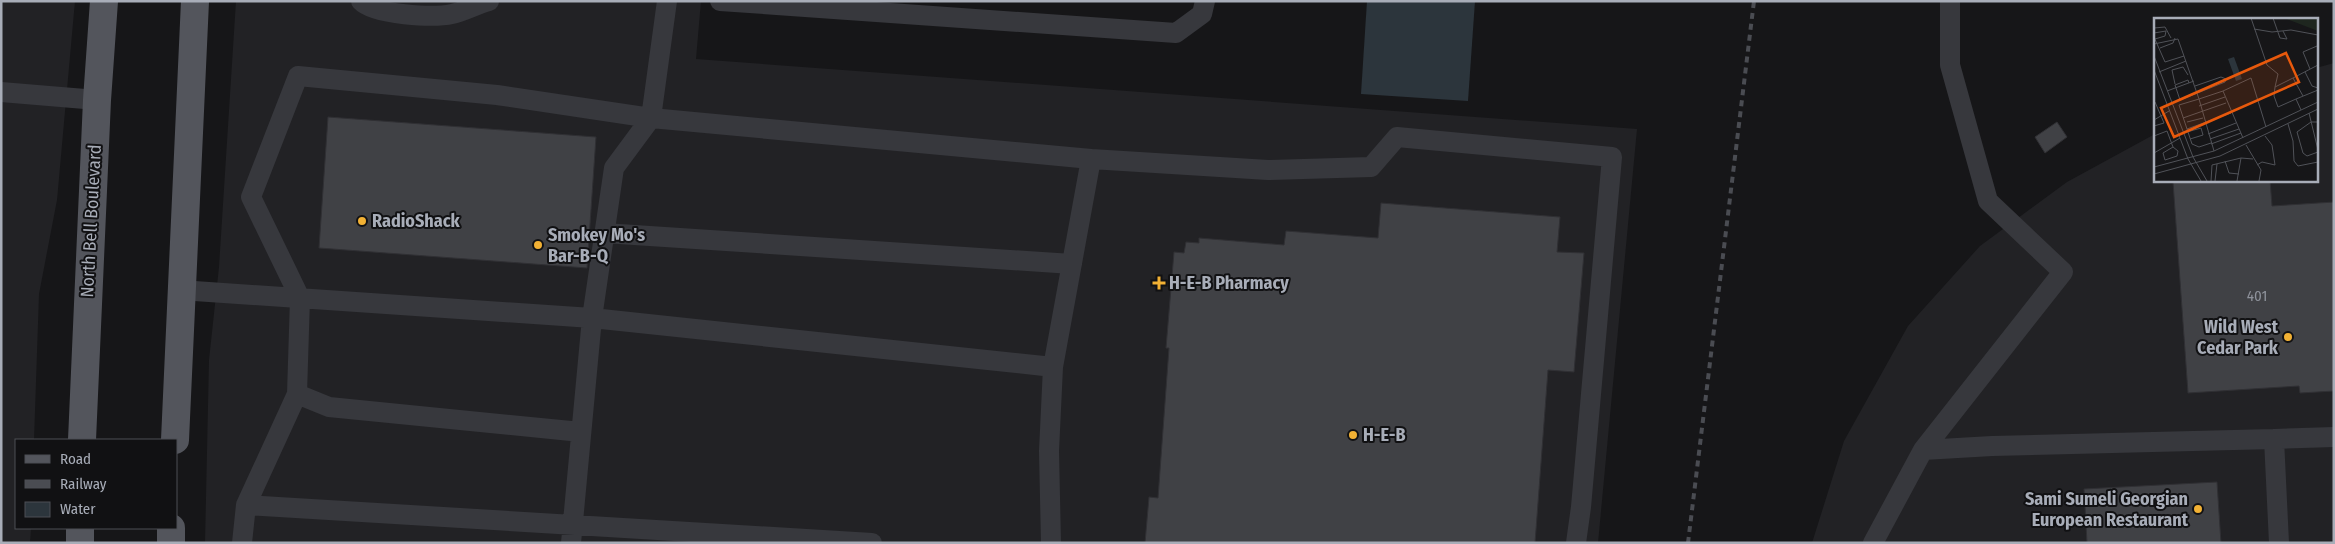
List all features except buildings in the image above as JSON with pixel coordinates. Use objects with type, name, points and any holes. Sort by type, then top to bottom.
[{"type":"main road","name":"North Bell Boulevard","points":[[82,439],[97,100],[104,1]]},
{"type":"main road","points":[[175,439],[180,290],[195,1]]},
{"type":"main road","points":[[80,529],[80,543]]},
{"type":"main road","points":[[171,543],[172,529]]},
{"type":"lane","points":[[361,1],[371,8],[398,14],[452,14],[479,3]]},
{"type":"lane","points":[[572,534],[592,318],[614,168],[651,118],[668,1]]},
{"type":"lane","points":[[720,1],[1176,34],[1202,14],[1205,1]]},
{"type":"lane","points":[[1874,543],[1923,450],[2063,272],[1988,201],[1950,65],[1950,1]]},
{"type":"lane","points":[[242,543],[246,505],[296,394],[300,298],[251,197],[298,76],[497,95],[651,118],[1091,159],[1268,170],[1371,167],[1397,137],[1612,157],[1581,507],[1576,543]]},
{"type":"lane","points":[[1,92],[97,100]]},
{"type":"lane","points":[[1051,543],[1049,451],[1053,367],[1091,159]]},
{"type":"lane","points":[[604,233],[1072,264]]},
{"type":"lane","points":[[180,290],[592,318],[1053,367]]},
{"type":"lane","points":[[296,394],[329,407],[582,432]]},
{"type":"lane","points":[[1923,450],[1992,446],[2334,437]]},
{"type":"lane","points":[[2274,439],[2279,543]]},
{"type":"lane","points":[[246,505],[572,534],[872,543]]},
{"type":"shaded area","points":[[1,1],[75,1],[57,200],[39,294],[34,439],[15,439],[15,529],[31,529],[30,543],[1,543]]},
{"type":"shaded area","points":[[236,1],[701,1],[696,59],[1637,129],[1598,543],[205,543],[209,360],[219,267]]},
{"type":"shaded area","points":[[2334,63],[2334,543],[1812,543],[1844,441],[1908,326],[1980,246],[2067,182],[2154,135],[2154,181],[2318,181],[2318,67]]},
{"type":"water","points":[[1367,1],[1475,1],[1468,101],[1361,94]]},
{"type":"railway","points":[[1688,543],[1754,1]]},
{"type":"place","name":"RadioShack","points":[[362,221]]},
{"type":"place","name":"Smokey Mo's Bar-B-Q","points":[[538,245]]},
{"type":"place","name":"H-E-B Pharmacy","points":[[1159,283]]},
{"type":"place","name":"Wild West Cedar Park","points":[[2288,337]]},
{"type":"place","name":"H-E-B","points":[[1353,435]]},
{"type":"place","name":"Sami Sumeli Georgian European Restaurant","points":[[2198,509]]}]
